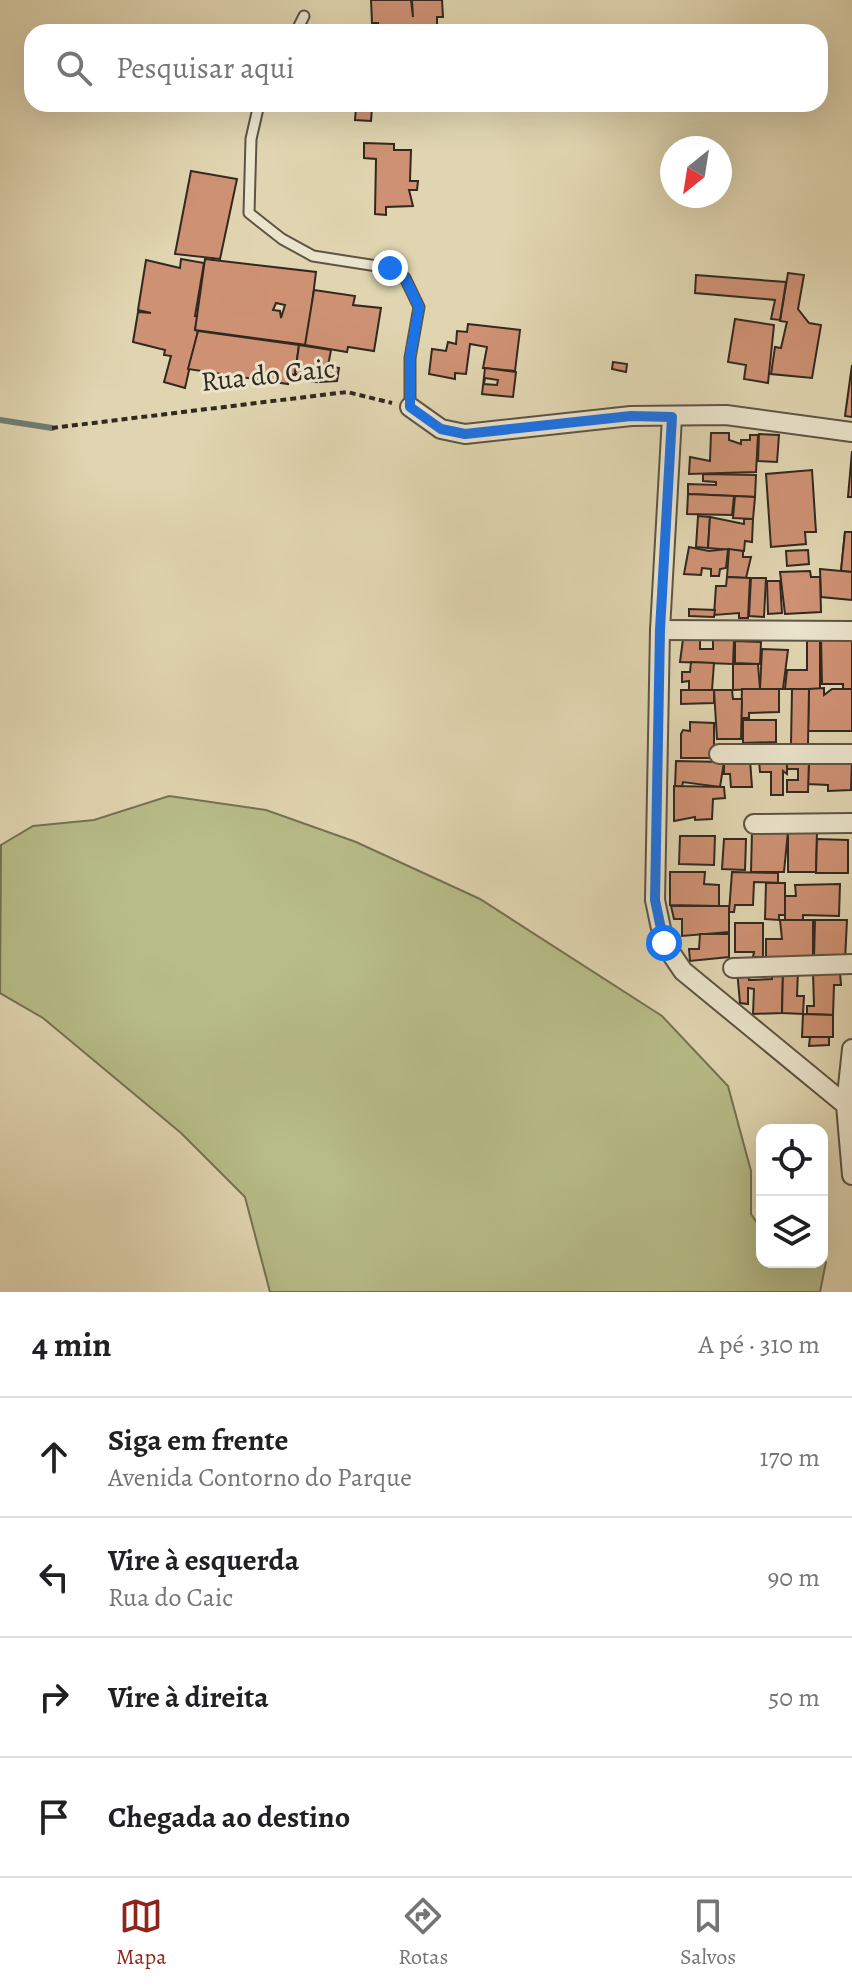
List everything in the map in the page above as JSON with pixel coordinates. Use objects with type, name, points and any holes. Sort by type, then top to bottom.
[{"type":"street","points":[[410,407],[441,429],[465,434],[631,416],[726,415],[852,432]]},
{"type":"street","points":[[672,417],[660,630],[655,900],[664,943],[683,971],[846,1105]]},
{"type":"street","points":[[660,630],[852,631]]},
{"type":"street","points":[[719,754],[852,754]]},
{"type":"street","points":[[754,824],[852,823]]},
{"type":"street","points":[[733,968],[852,964]]},
{"type":"street","points":[[852,1049],[846,1105],[852,1175]]},
{"type":"lane","points":[[300,24],[304,16]]},
{"type":"lane","points":[[257,112],[251,139],[249,213],[282,239],[313,256],[390,268],[405,278],[419,307],[410,358],[410,407]]},
{"type":"path","name":"Rua do Caic","points":[[52,428],[347,392],[410,407]]},
{"type":"green space","points":[[169,796],[266,810],[356,842],[480,899],[662,1016],[728,1086],[751,1171],[751,1214],[756,1221],[756,1268],[825,1268],[820,1292],[270,1292],[245,1197],[181,1133],[43,1018],[0,993],[1,845],[33,826],[94,820]]},
{"type":"building","points":[[371,0],[411,0],[413,17],[412,0],[442,0],[443,17],[437,17],[437,24],[372,23]]},
{"type":"building","points":[[356,112],[372,112],[371,121],[355,120]]},
{"type":"building","points":[[364,143],[394,144],[394,150],[411,150],[410,181],[418,181],[417,190],[409,190],[413,206],[386,207],[386,215],[375,214],[376,159],[364,158]]},
{"type":"building","points":[[191,171],[237,179],[220,259],[175,254]]},
{"type":"building","points":[[181,259],[204,263],[195,316],[198,316],[195,330],[198,331],[185,388],[164,382],[171,356],[164,355],[165,350],[133,342],[138,312],[151,313],[138,310],[146,260],[180,268]]},
{"type":"building","points":[[205,259],[316,272],[307,345],[195,330]],"holes":[[[276,303],[285,305],[281,318],[280,311],[273,310]]]},
{"type":"building","points":[[788,273],[804,275],[798,309],[809,323],[821,325],[812,378],[771,374],[775,347],[781,348],[787,322],[780,321]]},
{"type":"building","points":[[696,275],[786,282],[780,320],[771,319],[775,300],[695,293]]},
{"type":"building","points":[[314,290],[355,296],[353,305],[381,308],[374,351],[348,347],[347,352],[305,345]]},
{"type":"building","points":[[735,319],[774,325],[768,383],[744,379],[746,365],[728,362]]},
{"type":"building","points":[[468,324],[520,330],[515,371],[483,368],[487,347],[470,344],[466,374],[455,373],[455,379],[429,374],[432,349],[446,351],[448,342],[456,344],[457,331],[467,332]]},
{"type":"building","points":[[198,331],[299,345],[295,375],[289,374],[288,384],[188,369]]},
{"type":"building","points":[[299,345],[331,350],[328,366],[339,368],[337,381],[320,382],[317,377],[317,382],[303,380],[303,375],[295,374]]},
{"type":"building","points":[[613,362],[627,364],[626,372],[612,369]]},
{"type":"building","points":[[852,365],[852,417],[845,416]]},
{"type":"building","points":[[485,368],[516,372],[513,397],[482,394]],"holes":[[[485,378],[498,380],[497,385],[484,384]]]},
{"type":"building","points":[[711,433],[729,433],[729,440],[741,444],[741,440],[750,440],[750,435],[758,435],[756,472],[689,474],[690,457],[710,461]]},
{"type":"building","points":[[759,434],[779,435],[777,462],[758,461]]},
{"type":"building","points":[[852,451],[852,497],[848,497]]},
{"type":"building","points":[[812,470],[816,532],[805,532],[806,544],[771,547],[766,474]]},
{"type":"building","points":[[703,474],[756,475],[755,497],[688,494],[688,484],[716,485],[716,482],[703,481]]},
{"type":"building","points":[[688,494],[734,496],[732,515],[687,514]]},
{"type":"building","points":[[735,496],[755,497],[753,519],[733,518]]},
{"type":"building","points":[[698,516],[710,517],[708,548],[696,547]]},
{"type":"building","points":[[710,517],[744,524],[744,519],[753,519],[752,542],[745,541],[744,551],[708,548]]},
{"type":"building","points":[[845,532],[852,533],[852,572],[841,571]]},
{"type":"building","points":[[845,532],[852,532],[852,572],[841,571]]},
{"type":"building","points":[[689,547],[709,551],[728,549],[726,568],[720,569],[719,576],[711,576],[711,569],[702,568],[701,575],[684,574]]},
{"type":"building","points":[[729,549],[743,551],[743,557],[751,557],[746,578],[727,577]]},
{"type":"building","points":[[808,550],[809,564],[787,566],[786,551]]},
{"type":"building","points":[[820,569],[852,572],[852,600],[821,597]]},
{"type":"building","points":[[810,571],[811,577],[820,577],[821,612],[785,614],[780,572]]},
{"type":"building","points":[[727,577],[750,578],[748,618],[739,618],[739,613],[714,615],[716,586],[726,586]]},
{"type":"building","points":[[751,578],[766,578],[764,617],[749,616]]},
{"type":"building","points":[[767,581],[780,581],[782,613],[768,614]]},
{"type":"building","points":[[689,609],[715,610],[714,617],[689,616]]},
{"type":"building","points":[[683,639],[700,639],[700,649],[713,649],[713,639],[734,640],[733,664],[680,662]]},
{"type":"building","points":[[821,639],[852,640],[852,689],[843,689],[843,684],[822,684]]},
{"type":"building","points":[[735,641],[761,642],[760,664],[735,663]]},
{"type":"building","points":[[807,641],[820,641],[820,689],[785,689],[787,670],[807,670]]},
{"type":"building","points":[[762,649],[788,650],[783,689],[760,689]]},
{"type":"building","points":[[691,662],[714,663],[712,690],[689,690],[689,681],[682,682],[682,672],[690,672]]},
{"type":"building","points":[[733,664],[758,664],[760,689],[733,690]]},
{"type":"building","points":[[824,688],[824,695],[832,689],[852,689],[852,731],[808,731],[809,689]]},
{"type":"building","points":[[742,689],[779,689],[779,712],[749,713],[749,718],[741,718]]},
{"type":"building","points":[[792,689],[809,689],[808,744],[791,745]]},
{"type":"building","points":[[681,690],[714,690],[714,703],[681,704]]},
{"type":"building","points":[[714,690],[732,690],[733,699],[742,699],[741,739],[717,739]]},
{"type":"building","points":[[743,720],[776,720],[776,742],[743,743]]},
{"type":"building","points":[[690,722],[714,723],[714,758],[681,758],[681,734],[683,730],[690,731]]},
{"type":"building","points":[[852,758],[851,790],[828,791],[828,785],[808,784],[809,760]]},
{"type":"building","points":[[809,759],[808,792],[787,792],[787,780],[798,780],[798,769],[787,769],[787,760]]},
{"type":"building","points":[[750,760],[752,787],[731,787],[730,774],[724,774],[724,762]]},
{"type":"building","points":[[787,760],[787,774],[783,771],[783,795],[771,795],[771,772],[760,772],[759,761]]},
{"type":"building","points":[[676,761],[724,762],[720,787],[683,782],[682,787],[675,787]]},
{"type":"building","points":[[674,786],[724,787],[725,798],[713,799],[712,819],[695,820],[695,817],[674,821]]},
{"type":"building","points":[[752,831],[788,831],[784,872],[751,872]]},
{"type":"building","points":[[788,831],[817,831],[816,872],[788,872]]},
{"type":"building","points":[[680,836],[715,836],[714,865],[679,864]]},
{"type":"building","points":[[724,839],[746,839],[745,870],[722,869]]},
{"type":"building","points":[[817,839],[848,840],[848,873],[816,873]]},
{"type":"building","points":[[670,872],[705,872],[704,884],[719,885],[719,906],[670,905]]},
{"type":"building","points":[[732,872],[778,873],[778,883],[754,882],[753,905],[735,905],[734,912],[729,912]]},
{"type":"building","points":[[766,883],[785,883],[785,915],[779,915],[779,920],[765,919]]},
{"type":"building","points":[[840,884],[839,916],[803,915],[803,920],[785,920],[785,896],[796,896],[795,885]]},
{"type":"building","points":[[671,906],[729,906],[729,932],[682,936],[682,919],[674,919]]},
{"type":"building","points":[[780,920],[813,920],[813,959],[766,958],[766,939],[782,939]]},
{"type":"building","points":[[815,920],[847,920],[845,960],[814,959]]},
{"type":"building","points":[[735,923],[763,923],[763,957],[753,957],[754,952],[735,952]]},
{"type":"building","points":[[700,934],[729,934],[729,957],[690,961],[689,949],[699,949]]},
{"type":"building","points":[[737,970],[749,970],[749,980],[772,979],[772,971],[783,971],[782,1013],[753,1014],[754,989],[748,988],[748,1004],[740,1003]]},
{"type":"building","points":[[783,971],[798,971],[797,996],[804,996],[803,1014],[782,1013]]},
{"type":"building","points":[[813,972],[840,973],[841,985],[834,985],[833,1015],[807,1014],[807,1006],[814,1006]]},
{"type":"building","points":[[803,1014],[833,1015],[833,1037],[802,1037]]},
{"type":"building","points":[[810,1037],[829,1037],[829,1045],[809,1046]]},
{"type":"waterway","points":[[0,420],[52,428]]},
{"type":"route","points":[[390,268],[405,278],[419,307],[410,358],[410,407],[441,429],[465,434],[631,416],[672,417],[660,630],[655,900],[664,943]]}]
